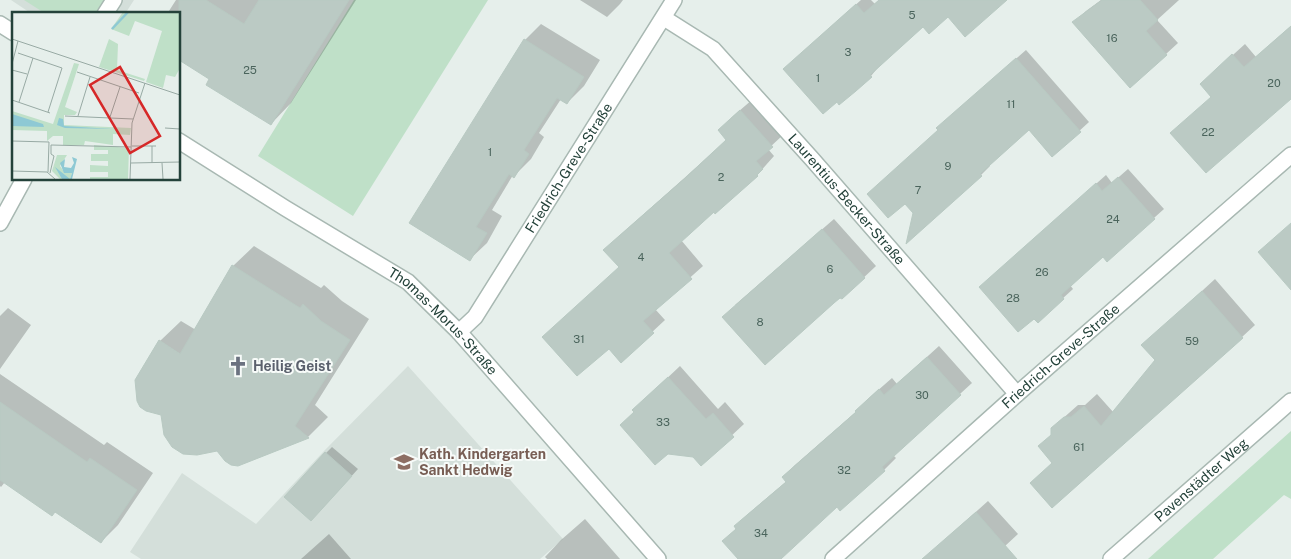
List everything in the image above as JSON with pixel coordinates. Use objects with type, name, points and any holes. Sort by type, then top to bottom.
[{"type":"street","points":[[106,12],[114,0]]},
{"type":"street","name":"Friedrich-Greve-Straße","points":[[459,332],[475,317],[674,0]]},
{"type":"street","name":"Laurentius-Becker-Straße","points":[[664,18],[713,49],[812,159],[1017,394]]},
{"type":"street","points":[[0,24],[12,32]]},
{"type":"street","name":"Thomas-Morus-Straße","points":[[180,141],[285,208],[408,282],[459,332],[658,559]]},
{"type":"street","name":"Friedrich-Greve-Straße","points":[[833,559],[1017,394],[1291,155]]},
{"type":"street","points":[[0,223],[23,180]]},
{"type":"street","name":"Pavenstädter Weg","points":[[1111,559],[1291,401]]},
{"type":"shaded area","points":[[11,0],[134,0],[126,12],[29,12]]},
{"type":"shaded area","name":"Kath. Kindergarten Sankt Hedwig","points":[[408,366],[563,539],[540,559],[141,559],[130,552],[182,473],[256,524],[324,451]]},
{"type":"green space","points":[[24,0],[105,0],[97,12],[43,12]]},
{"type":"green space","points":[[354,0],[488,0],[353,216],[258,156]]},
{"type":"green space","points":[[1291,431],[1291,499],[1284,495],[1213,559],[1148,559]]},
{"type":"building","points":[[179,0],[206,0],[244,24],[259,0],[349,0],[271,125],[206,85],[209,79],[180,61]]},
{"type":"building","points":[[879,0],[1007,0],[965,37],[948,17],[929,34],[923,27],[870,75],[872,77],[856,91],[839,105],[837,102],[823,114],[783,69],[856,4],[864,13]]},
{"type":"building","points":[[1102,0],[1140,0],[1158,20],[1146,31],[1167,55],[1130,88],[1072,22]]},
{"type":"building","points":[[1291,26],[1291,99],[1206,173],[1170,133],[1211,97],[1200,84],[1232,54],[1244,67]]},
{"type":"building","points":[[524,39],[584,77],[567,104],[557,98],[524,150],[529,154],[514,178],[509,174],[476,227],[487,233],[470,261],[409,223]]},
{"type":"building","points":[[1016,58],[1081,132],[1052,157],[1029,130],[980,174],[982,176],[906,244],[913,213],[905,204],[888,218],[867,194],[938,130],[936,128]]},
{"type":"building","points":[[740,110],[773,147],[756,161],[763,169],[758,176],[715,214],[714,212],[669,253],[692,279],[643,321],[654,333],[621,363],[609,349],[577,376],[542,337],[619,267],[603,250],[726,140],[718,130]]},
{"type":"building","points":[[1118,177],[1155,219],[1107,262],[1103,257],[1061,295],[1064,299],[1038,323],[1034,319],[1018,332],[979,287],[1096,183],[1102,191]]},
{"type":"building","points":[[1291,223],[1291,290],[1258,252]]},
{"type":"building","points":[[822,229],[865,278],[765,365],[722,317]]},
{"type":"building","name":"Heilig Geist","points":[[232,265],[300,308],[303,304],[321,321],[350,340],[295,426],[309,438],[238,466],[231,465],[225,461],[217,451],[197,455],[183,454],[172,447],[164,435],[161,415],[146,411],[140,407],[137,401],[135,380],[159,340],[180,354]]},
{"type":"building","points":[[1202,291],[1243,338],[1052,508],[1030,483],[1052,463],[1038,446],[1051,435],[1051,428],[1064,417],[1071,417],[1084,406],[1101,426],[1155,360],[1141,345]]},
{"type":"building","points":[[927,357],[961,395],[882,467],[885,471],[840,511],[837,507],[781,559],[738,559],[722,541],[736,529],[734,526],[786,482],[782,477],[856,412],[879,389],[884,395]]},
{"type":"building","points":[[668,377],[706,419],[713,413],[734,437],[701,466],[693,457],[668,454],[655,465],[620,425],[634,412],[632,410]]},
{"type":"building","points":[[0,402],[87,462],[90,458],[137,490],[101,543],[55,512],[52,516],[0,480]]},
{"type":"building","points":[[325,452],[352,476],[311,521],[284,497]]},
{"type":"building","points":[[976,512],[1017,559],[922,559]]},
{"type":"place","name":"Heilig Geist","points":[[238,366]]},
{"type":"place","name":"Kath. Kindergarten Sankt Hedwig","points":[[404,462]]}]
